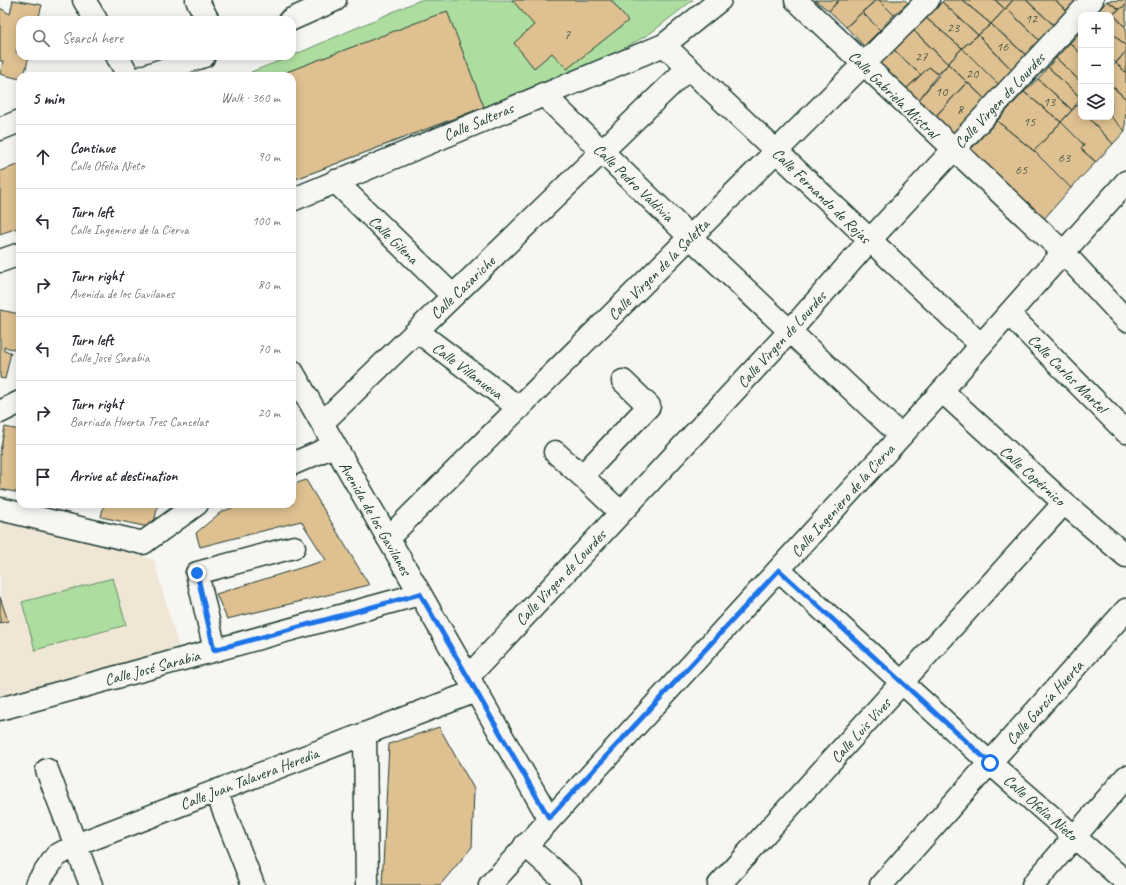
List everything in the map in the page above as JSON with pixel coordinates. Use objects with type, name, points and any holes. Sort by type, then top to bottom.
[{"type":"street","points":[[84,0],[94,16]]},
{"type":"street","points":[[197,0],[206,16]]},
{"type":"street","points":[[296,17],[335,0]]},
{"type":"street","name":"Calle Salteras","points":[[296,198],[543,94],[664,45],[720,0]]},
{"type":"street","name":"Calle Gabriela Mistral","points":[[796,0],[953,150],[1063,252],[1126,320]]},
{"type":"street","name":"Calle Virgen de la Saletta","points":[[388,538],[928,0]]},
{"type":"street","name":"Calle Virgen de Lourdes","points":[[472,684],[620,512],[790,331],[869,240],[1092,0]]},
{"type":"street","name":"Calle Fernando de Rojas","points":[[664,45],[981,344]]},
{"type":"street","points":[[119,60],[127,72]]},
{"type":"street","points":[[157,72],[192,60]]},
{"type":"street","name":"Calle Casariche","points":[[322,423],[688,68]]},
{"type":"street","name":"Calle Pedro Valdivia","points":[[543,94],[690,237],[900,435]]},
{"type":"street","points":[[0,128],[16,122]]},
{"type":"street","name":"Calle Gilena","points":[[336,181],[453,296]]},
{"type":"street","name":"Calle Ingeniero de la Cierva","points":[[490,885],[549,818],[779,570],[900,435],[942,391],[981,344],[1126,182]]},
{"type":"street","points":[[0,261],[16,255]]},
{"type":"street","name":"Calle Carlos Martel","points":[[1009,314],[1126,432]]},
{"type":"street","name":"Calle Villanueva","points":[[417,331],[519,408]]},
{"type":"street","name":"Avenida de los Gavilanes","points":[[296,377],[334,446],[549,818]]},
{"type":"street","points":[[582,476],[649,406],[623,381]]},
{"type":"street","name":"Calle Copérnico","points":[[942,391],[1064,503],[1126,556]]},
{"type":"street","points":[[0,412],[16,404]]},
{"type":"street","name":"Avenida de los Gavilanes","points":[[296,462],[334,446]]},
{"type":"street","points":[[555,452],[620,512]]},
{"type":"street","name":"Calle Luis Vives","points":[[719,885],[1064,503]]},
{"type":"street","points":[[0,508],[143,543],[191,508]]},
{"type":"street","points":[[214,650],[197,573],[294,547]]},
{"type":"street","name":"Calle Ofelia Nieto","points":[[779,570],[902,684],[1126,882]]},
{"type":"street","name":"Calle José Sarabia","points":[[0,709],[420,594]]},
{"type":"street","name":"Calle García Huerta","points":[[881,885],[1126,610]]},
{"type":"street","name":"Calle Juan Talavera Heredia","points":[[36,885],[56,856],[76,845],[365,734],[472,684]]},
{"type":"street","points":[[365,734],[367,885]]},
{"type":"street","points":[[47,770],[92,885]]},
{"type":"street","points":[[1033,885],[1126,777]]},
{"type":"street","points":[[216,791],[253,885]]},
{"type":"street","points":[[525,846],[570,885]]},
{"type":"shaded area","points":[[0,516],[154,560],[179,649],[0,698]]},
{"type":"green space","points":[[420,0],[693,0],[652,32],[569,77],[483,110],[482,108],[296,179],[296,72],[251,72],[282,60],[296,60],[296,54]]},
{"type":"green space","points":[[113,578],[126,625],[35,650],[22,602]]},
{"type":"building","points":[[13,0],[42,5],[39,16],[16,16],[16,60],[28,60],[25,72],[16,72],[16,78],[0,74],[3,61],[0,61],[0,8],[10,14]]},
{"type":"building","points":[[512,0],[611,0],[628,21],[567,69],[552,53],[534,68],[514,43],[534,25]]},
{"type":"building","points":[[815,0],[839,0],[829,11]]},
{"type":"building","points":[[839,0],[876,0],[846,27],[829,11]]},
{"type":"building","points":[[876,0],[879,0],[894,15],[880,30],[862,12]]},
{"type":"building","points":[[879,0],[905,0],[908,3],[894,15]]},
{"type":"building","points":[[944,0],[962,0],[991,24],[978,35],[942,2]]},
{"type":"building","points":[[962,0],[995,0],[1005,9],[991,24]]},
{"type":"building","points":[[995,0],[1013,0],[1005,9]]},
{"type":"building","points":[[1013,0],[1026,0],[1058,29],[1042,43],[1006,8]]},
{"type":"building","points":[[1026,0],[1055,0],[1071,15],[1058,29]]},
{"type":"building","points":[[1055,0],[1084,0],[1071,15]]},
{"type":"building","points":[[1126,0],[1126,5],[1119,9],[1107,1]]},
{"type":"building","points":[[1107,1],[1119,9],[1114,13],[1098,12]]},
{"type":"building","points":[[942,2],[978,35],[962,48],[926,18]]},
{"type":"building","points":[[1126,5],[1126,25],[1124,26],[1114,13]]},
{"type":"building","points":[[1006,8],[1042,43],[1028,57],[991,24]]},
{"type":"building","points":[[447,11],[484,107],[296,179],[296,72],[287,72]]},
{"type":"building","points":[[862,12],[880,30],[864,46],[846,27]]},
{"type":"building","points":[[1114,15],[1126,28],[1126,46],[1114,35]]},
{"type":"building","points":[[926,18],[962,48],[948,64],[913,30]]},
{"type":"building","points":[[991,24],[1028,57],[1013,71],[978,35]]},
{"type":"building","points":[[913,30],[948,64],[938,74],[929,67],[921,75],[893,49]]},
{"type":"building","points":[[1078,34],[1078,51],[1070,43]]},
{"type":"building","points":[[978,35],[1013,71],[1000,86],[962,48]]},
{"type":"building","points":[[1114,35],[1126,46],[1126,51],[1116,63],[1114,61]]},
{"type":"building","points":[[1070,43],[1078,51],[1078,79],[1056,58]]},
{"type":"building","points":[[962,48],[1000,86],[986,100],[948,64]]},
{"type":"building","points":[[893,49],[921,75],[906,89],[878,61]]},
{"type":"building","points":[[1126,51],[1126,73],[1116,63]]},
{"type":"building","points":[[1056,58],[1078,79],[1078,95],[1048,67]]},
{"type":"building","points":[[1116,63],[1126,73],[1126,99],[1114,88],[1114,65]]},
{"type":"building","points":[[948,64],[967,82],[934,118],[918,101]]},
{"type":"building","points":[[929,67],[938,74],[918,101],[906,89]]},
{"type":"building","points":[[1048,67],[1078,95],[1078,102],[1072,110],[1038,79]]},
{"type":"building","points":[[1038,79],[1072,110],[1061,122],[1024,92]]},
{"type":"building","points":[[967,82],[986,100],[954,136],[934,118]]},
{"type":"building","points":[[1114,88],[1126,99],[1125,131],[1114,120]]},
{"type":"building","points":[[1024,92],[1061,122],[1034,151],[997,121]]},
{"type":"building","points":[[1077,105],[1078,120],[1091,120],[1113,144],[1096,162],[1081,149],[1084,145],[1061,122]]},
{"type":"building","points":[[1091,120],[1114,120],[1125,131],[1113,144]]},
{"type":"building","points":[[997,121],[1034,151],[1071,188],[1043,220],[969,151]]},
{"type":"building","points":[[1061,122],[1084,145],[1081,149],[1096,162],[1071,188],[1034,151]]},
{"type":"building","points":[[16,165],[16,228],[0,234],[0,171]]},
{"type":"building","points":[[0,310],[16,313],[16,350],[4,347],[4,351],[11,352],[5,379],[0,378]]},
{"type":"building","points":[[5,427],[16,429],[16,492],[0,489],[0,451]]},
{"type":"building","points":[[306,480],[369,585],[227,619],[216,594],[326,560],[301,521],[200,547],[196,533],[221,512],[232,508],[296,508],[296,484]]},
{"type":"building","points":[[103,508],[157,508],[153,528],[101,517]]},
{"type":"building","points":[[0,597],[8,621],[0,623]]},
{"type":"building","points":[[439,727],[474,789],[472,847],[440,885],[382,885],[389,744]]},
{"type":"route","points":[[197,573],[214,650],[420,594],[549,818],[779,570],[990,763]]}]
